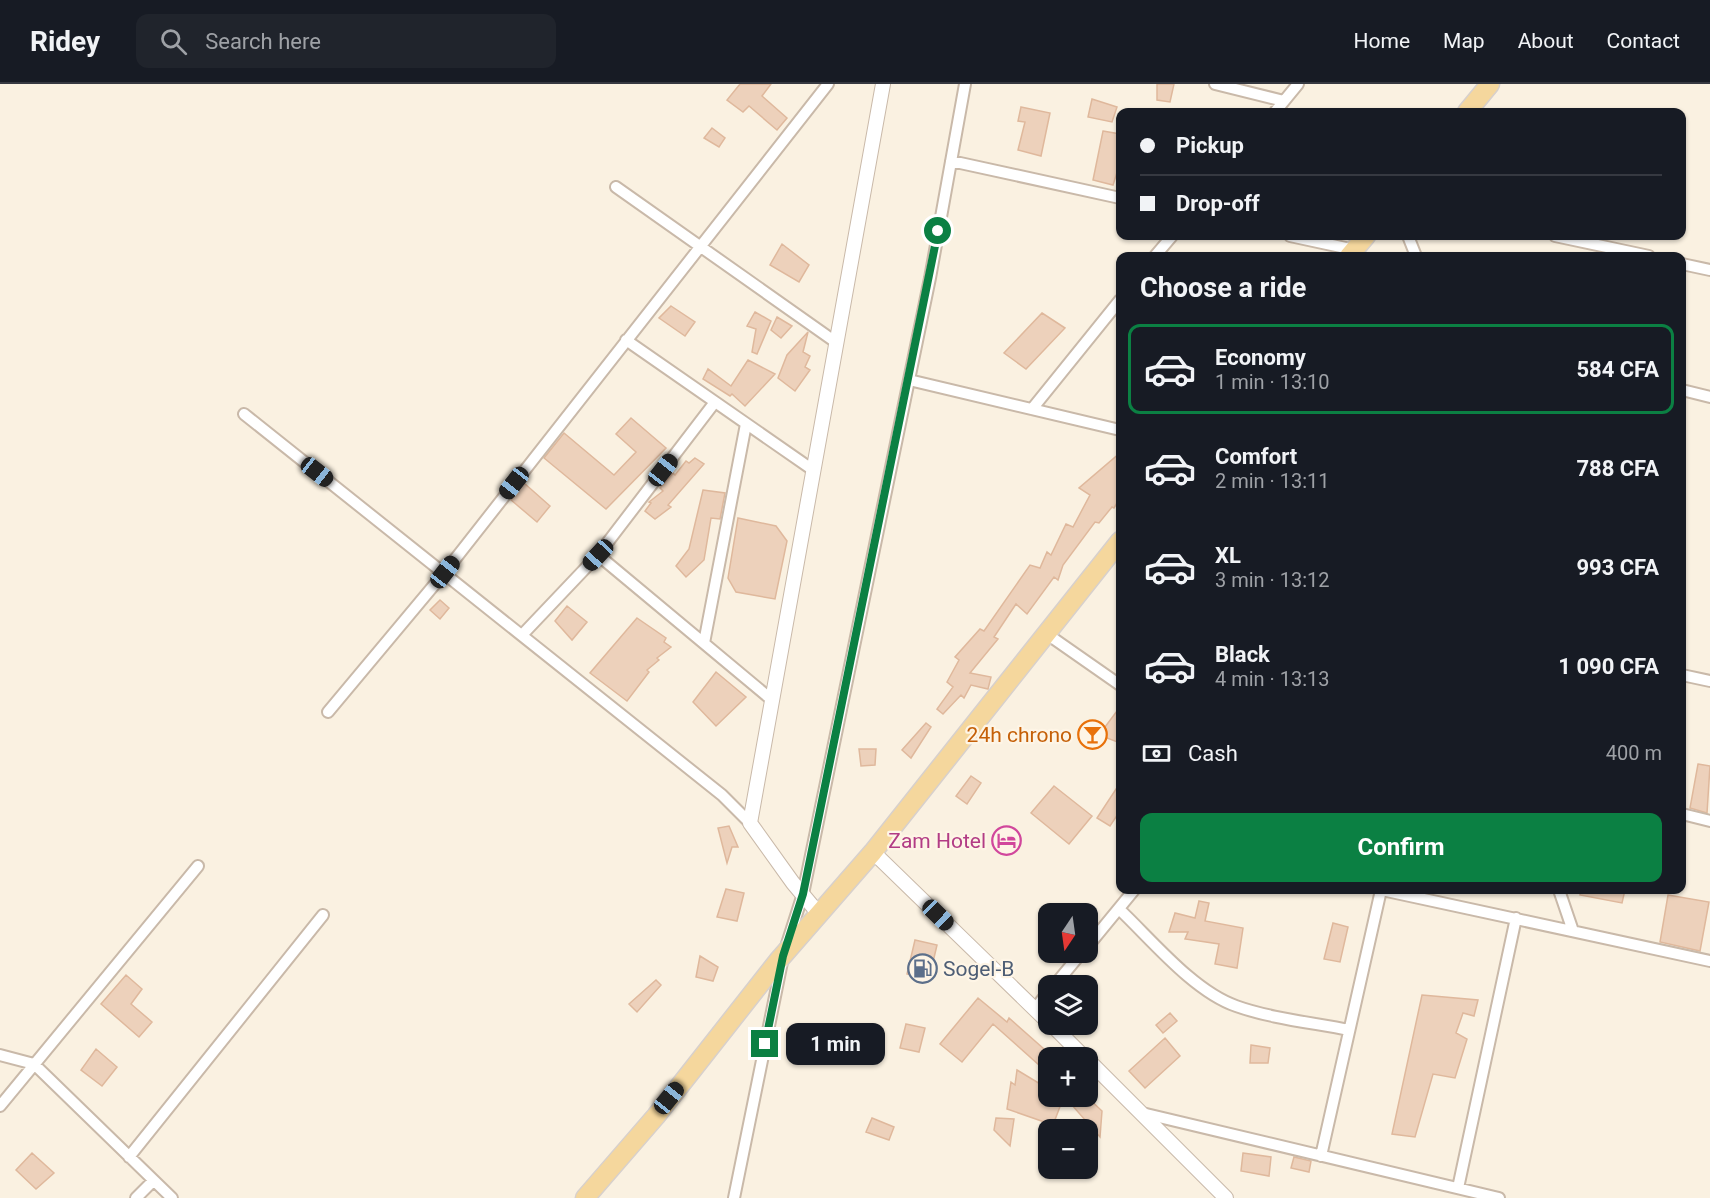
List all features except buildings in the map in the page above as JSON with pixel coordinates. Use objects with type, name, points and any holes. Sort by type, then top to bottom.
[{"type":"main road","points":[[1470,108],[1490,84]]},
{"type":"main road","points":[[585,1198],[656,1116],[783,956],[873,852],[1116,549]]},
{"type":"street","points":[[328,712],[445,572],[828,84]]},
{"type":"street","points":[[750,823],[883,84]]},
{"type":"street","points":[[734,1198],[783,956],[803,894],[909,380],[965,84]]},
{"type":"street","points":[[1215,84],[1284,101]]},
{"type":"street","points":[[1278,108],[1298,84]]},
{"type":"street","points":[[951,161],[1116,197]]},
{"type":"street","points":[[616,187],[837,343]]},
{"type":"street","points":[[1158,252],[1169,240]]},
{"type":"street","points":[[1314,240],[1357,247]]},
{"type":"street","points":[[1574,240],[1630,252]]},
{"type":"street","points":[[1686,265],[1710,270]]},
{"type":"street","points":[[1032,409],[1116,305]]},
{"type":"street","points":[[626,340],[813,470]]},
{"type":"street","points":[[909,380],[1116,429]]},
{"type":"street","points":[[1686,391],[1710,397]]},
{"type":"street","points":[[522,635],[598,555],[715,402]]},
{"type":"street","points":[[244,414],[722,795],[750,823],[819,914]]},
{"type":"street","points":[[704,643],[746,424]]},
{"type":"street","points":[[598,555],[772,700]]},
{"type":"street","points":[[1047,634],[1116,682]]},
{"type":"street","points":[[1686,676],[1710,681]]},
{"type":"street","points":[[1686,815],[1710,820]]},
{"type":"street","points":[[873,852],[1038,1012]]},
{"type":"street","points":[[0,1106],[198,866]]},
{"type":"street","points":[[1098,934],[1131,894]]},
{"type":"street","points":[[1321,1156],[1381,894]]},
{"type":"street","points":[[1401,894],[1710,961]]},
{"type":"street","points":[[1560,894],[1573,931]]},
{"type":"street","points":[[1119,909],[1195,981],[1236,1006],[1349,1030]]},
{"type":"street","points":[[129,1157],[323,915]]},
{"type":"street","points":[[1458,1188],[1516,918]]},
{"type":"street","points":[[1063,975],[1073,963]]},
{"type":"street","points":[[1035,1009],[1038,1005]]},
{"type":"street","points":[[1062,1035],[1074,1047]]},
{"type":"street","points":[[0,1054],[34,1064],[172,1198]]},
{"type":"street","points":[[1098,1071],[1226,1198]]},
{"type":"street","points":[[1142,1113],[1499,1198]]},
{"type":"street","points":[[136,1198],[153,1181]]},
{"type":"place","name":"24h chrono","points":[[1093,735]]},
{"type":"place","name":"Zam Hotel","points":[[1007,841]]},
{"type":"place","name":"Sogel-B","points":[[922,969]]},
{"type":"route","points":[[765,1044],[783,956],[803,894],[938,231]]}]
